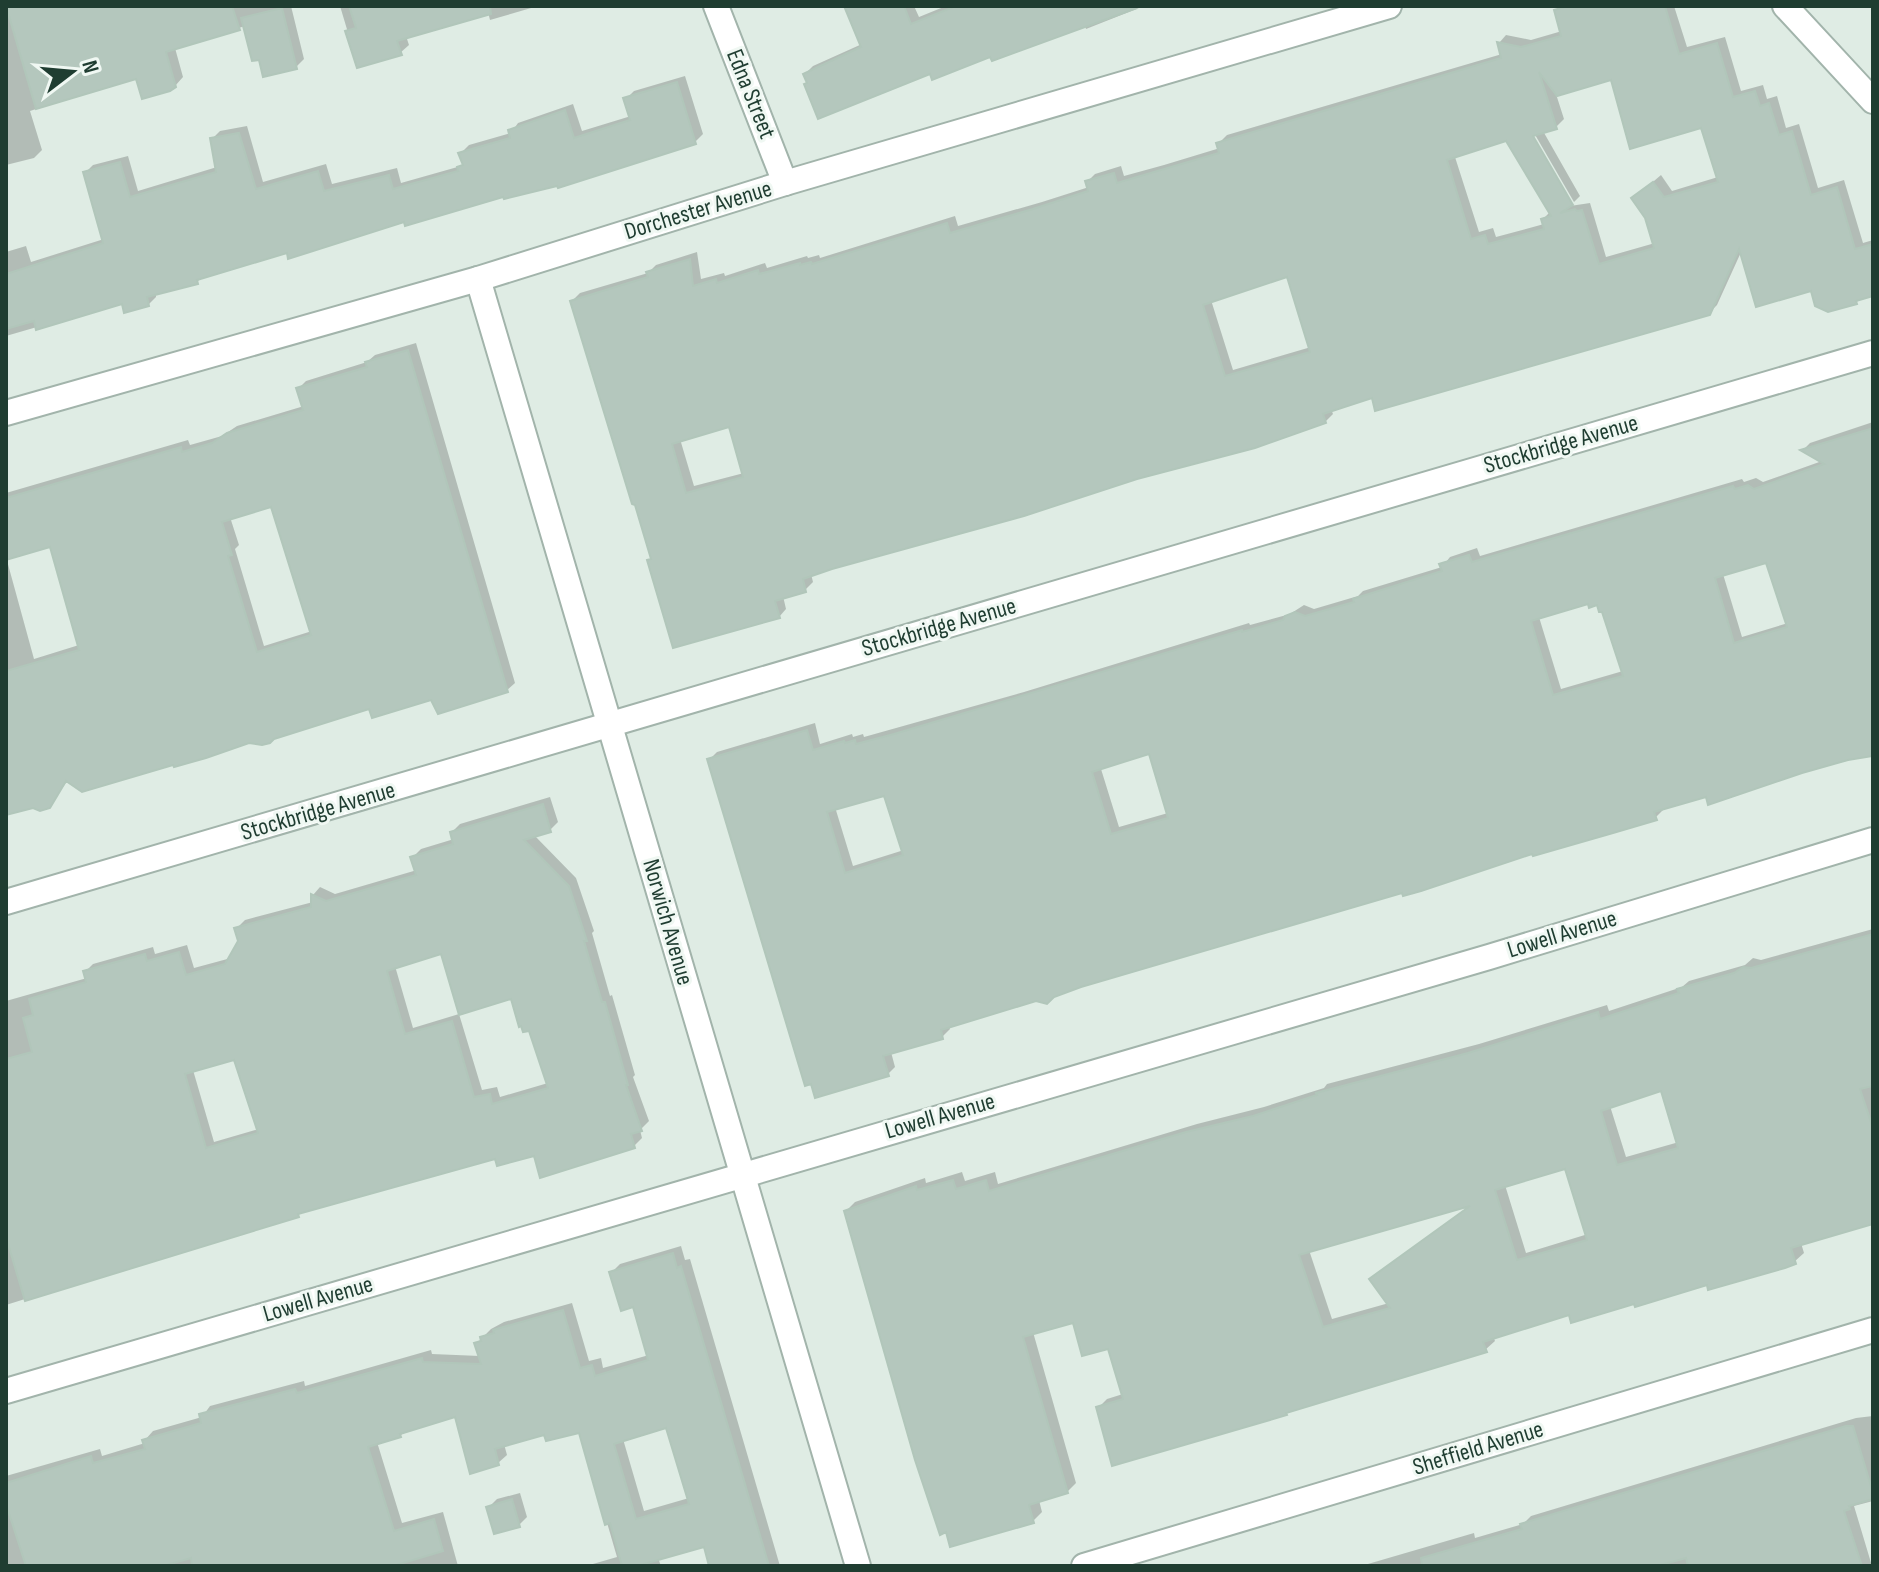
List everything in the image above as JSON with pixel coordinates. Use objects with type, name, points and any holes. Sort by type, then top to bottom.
[{"type":"street","name":"Edna Street","points":[[716,6],[785,183]]},
{"type":"street","name":"Dorchester Avenue","points":[[6,413],[478,279],[785,183],[1389,6]]},
{"type":"street","points":[[1785,6],[1873,101]]},
{"type":"street","name":"Norwich Avenue","points":[[478,279],[858,1566]]},
{"type":"street","name":"Stockbridge Avenue","points":[[6,902],[1873,353]]},
{"type":"street","name":"Lowell Avenue","points":[[6,1391],[1489,957],[1873,840]]},
{"type":"street","name":"Sheffield Avenue","points":[[1084,1566],[1873,1330]]},
{"type":"building","points":[[6,6],[232,6],[240,30],[166,52],[176,87],[170,91],[142,99],[136,79],[36,109]]},
{"type":"building","points":[[349,6],[490,6],[491,14],[397,41],[402,55],[357,68],[345,31],[356,28]]},
{"type":"building","points":[[844,6],[904,6],[911,24],[956,6],[1137,8],[992,61],[990,57],[932,80],[930,74],[818,119],[803,74],[861,47]]},
{"type":"building","points":[[1568,6],[1665,6],[1679,54],[1717,43],[1733,97],[1755,91],[1760,106],[1769,103],[1779,135],[1792,131],[1811,195],[1837,187],[1855,249],[1873,244],[1873,296],[1828,312],[1815,306],[1811,291],[1756,307],[1739,249],[1710,315],[1375,411],[1372,398],[1323,414],[1326,423],[1255,448],[1137,479],[1024,516],[832,569],[803,579],[806,592],[775,601],[780,618],[673,648],[647,560],[651,559],[635,505],[632,504],[570,301],[648,277],[646,272],[690,259],[693,286],[716,279],[717,283],[758,270],[759,274],[800,263],[812,264],[947,223],[950,233],[1033,209],[1088,191],[1085,181],[1114,173],[1117,183],[1219,153],[1216,143],[1501,58],[1497,42],[1521,47],[1561,36],[1554,10]],"holes":[[[1539,72],[1557,96],[1611,80],[1630,149],[1701,128],[1718,182],[1664,197],[1653,182],[1631,198],[1645,218],[1654,248],[1599,264],[1582,210],[1560,213],[1573,205],[1533,136],[1557,129]],[[1506,141],[1551,216],[1541,219],[1544,229],[1488,244],[1485,235],[1471,239],[1447,160]],[[1287,277],[1310,352],[1225,376],[1203,305]],[[729,427],[743,477],[686,493],[672,444]]]},
{"type":"building","points":[[282,8],[297,69],[263,77],[259,60],[252,61],[241,18]]},
{"type":"building","points":[[677,82],[696,144],[558,188],[503,197],[405,226],[404,222],[288,259],[287,253],[197,280],[198,284],[147,297],[149,306],[124,313],[122,304],[36,330],[34,321],[6,329],[6,274],[103,243],[83,172],[120,162],[130,197],[216,172],[210,138],[239,133],[256,189],[318,171],[324,191],[389,175],[393,189],[458,171],[457,167],[463,165],[458,153],[510,138],[508,130],[565,110],[574,138],[630,120],[623,98]]},
{"type":"building","points":[[408,350],[508,692],[438,714],[431,700],[372,718],[369,709],[274,739],[270,743],[249,743],[82,792],[66,781],[50,808],[40,811],[33,808],[6,815],[6,671],[79,650],[50,547],[6,560],[6,498],[181,447],[182,452],[212,443],[227,433],[303,410],[296,388],[367,367],[365,362]],"holes":[[[271,507],[311,635],[257,652],[228,556],[232,555],[222,522]]]},
{"type":"building","points":[[1873,428],[1873,756],[1802,773],[1708,805],[1706,797],[1654,812],[1657,820],[1532,854],[1421,891],[1403,896],[1402,893],[1081,987],[1054,997],[1047,1004],[1036,1001],[941,1030],[943,1039],[883,1056],[889,1076],[815,1098],[811,1084],[805,1086],[707,759],[807,730],[813,750],[844,741],[855,740],[856,744],[894,734],[1283,620],[1295,612],[1305,616],[1354,602],[1353,599],[1442,571],[1439,564],[1469,555],[1472,562],[1733,486],[1735,489],[1748,485],[1754,489],[1824,464],[1800,450]],"holes":[[[1766,563],[1787,627],[1734,643],[1715,578]],[[1588,604],[1589,608],[1597,605],[1623,676],[1553,695],[1531,621]],[[1149,754],[1168,818],[1111,834],[1092,772]],[[884,796],[903,855],[845,873],[827,812]]]},
{"type":"building","points":[[543,804],[551,832],[524,840],[569,886],[642,1131],[631,1134],[635,1148],[540,1178],[534,1156],[497,1166],[495,1159],[298,1214],[299,1217],[25,1301],[6,1237],[6,1059],[32,1052],[23,1018],[33,1015],[29,999],[86,982],[83,971],[145,954],[147,961],[179,952],[186,975],[225,964],[238,941],[234,928],[311,907],[311,894],[326,901],[416,875],[410,857],[453,844],[450,832]],"holes":[[[441,954],[459,1015],[511,999],[519,1027],[523,1032],[529,1031],[548,1088],[492,1104],[490,1094],[474,1097],[452,1021],[405,1034],[387,971]],[[234,1060],[258,1133],[206,1148],[185,1074]]]},
{"type":"building","points":[[1873,934],[1873,1086],[1860,1089],[1873,1128],[1873,1224],[1791,1248],[1796,1264],[1785,1268],[1708,1290],[1707,1285],[1571,1323],[1569,1315],[1483,1342],[1487,1352],[1112,1466],[1096,1407],[1123,1399],[1108,1349],[1082,1356],[1073,1323],[1023,1337],[1068,1493],[1029,1505],[1034,1523],[950,1547],[946,1532],[940,1535],[915,1460],[844,1211],[916,1186],[917,1190],[953,1180],[956,1189],[986,1180],[989,1191],[1186,1132],[1253,1116],[1316,1093],[1468,1053],[1598,1012],[1600,1019],[1679,993],[1677,989],[1734,973],[1743,967],[1751,968]],"holes":[[[1661,1091],[1678,1148],[1617,1165],[1601,1111]],[[1565,1169],[1587,1240],[1517,1260],[1495,1190]],[[1470,1206],[1369,1279],[1390,1308],[1323,1327],[1299,1255]]]},
{"type":"building","points":[[673,1253],[677,1268],[681,1266],[769,1566],[709,1566],[704,1547],[637,1566],[622,1566],[610,1523],[605,1525],[579,1433],[546,1441],[544,1435],[495,1449],[499,1465],[470,1474],[455,1417],[368,1447],[394,1531],[434,1519],[443,1551],[393,1566],[192,1566],[191,1558],[163,1566],[26,1566],[6,1504],[6,1483],[91,1456],[93,1463],[145,1449],[142,1440],[201,1423],[199,1414],[295,1389],[297,1393],[422,1358],[423,1362],[481,1364],[474,1343],[481,1341],[480,1337],[494,1333],[493,1330],[563,1310],[580,1368],[592,1365],[595,1376],[648,1360],[633,1307],[621,1311],[609,1272]],"holes":[[[666,1428],[689,1504],[636,1519],[614,1444]]]},
{"type":"building","points":[[1853,1426],[1873,1493],[1873,1499],[1849,1506],[1850,1509],[1844,1511],[1862,1566],[1688,1566],[1686,1558],[1657,1566],[1422,1566],[1421,1558],[1522,1529],[1520,1524]]},
{"type":"building","points":[[512,1499],[520,1527],[494,1534],[486,1507]]}]
